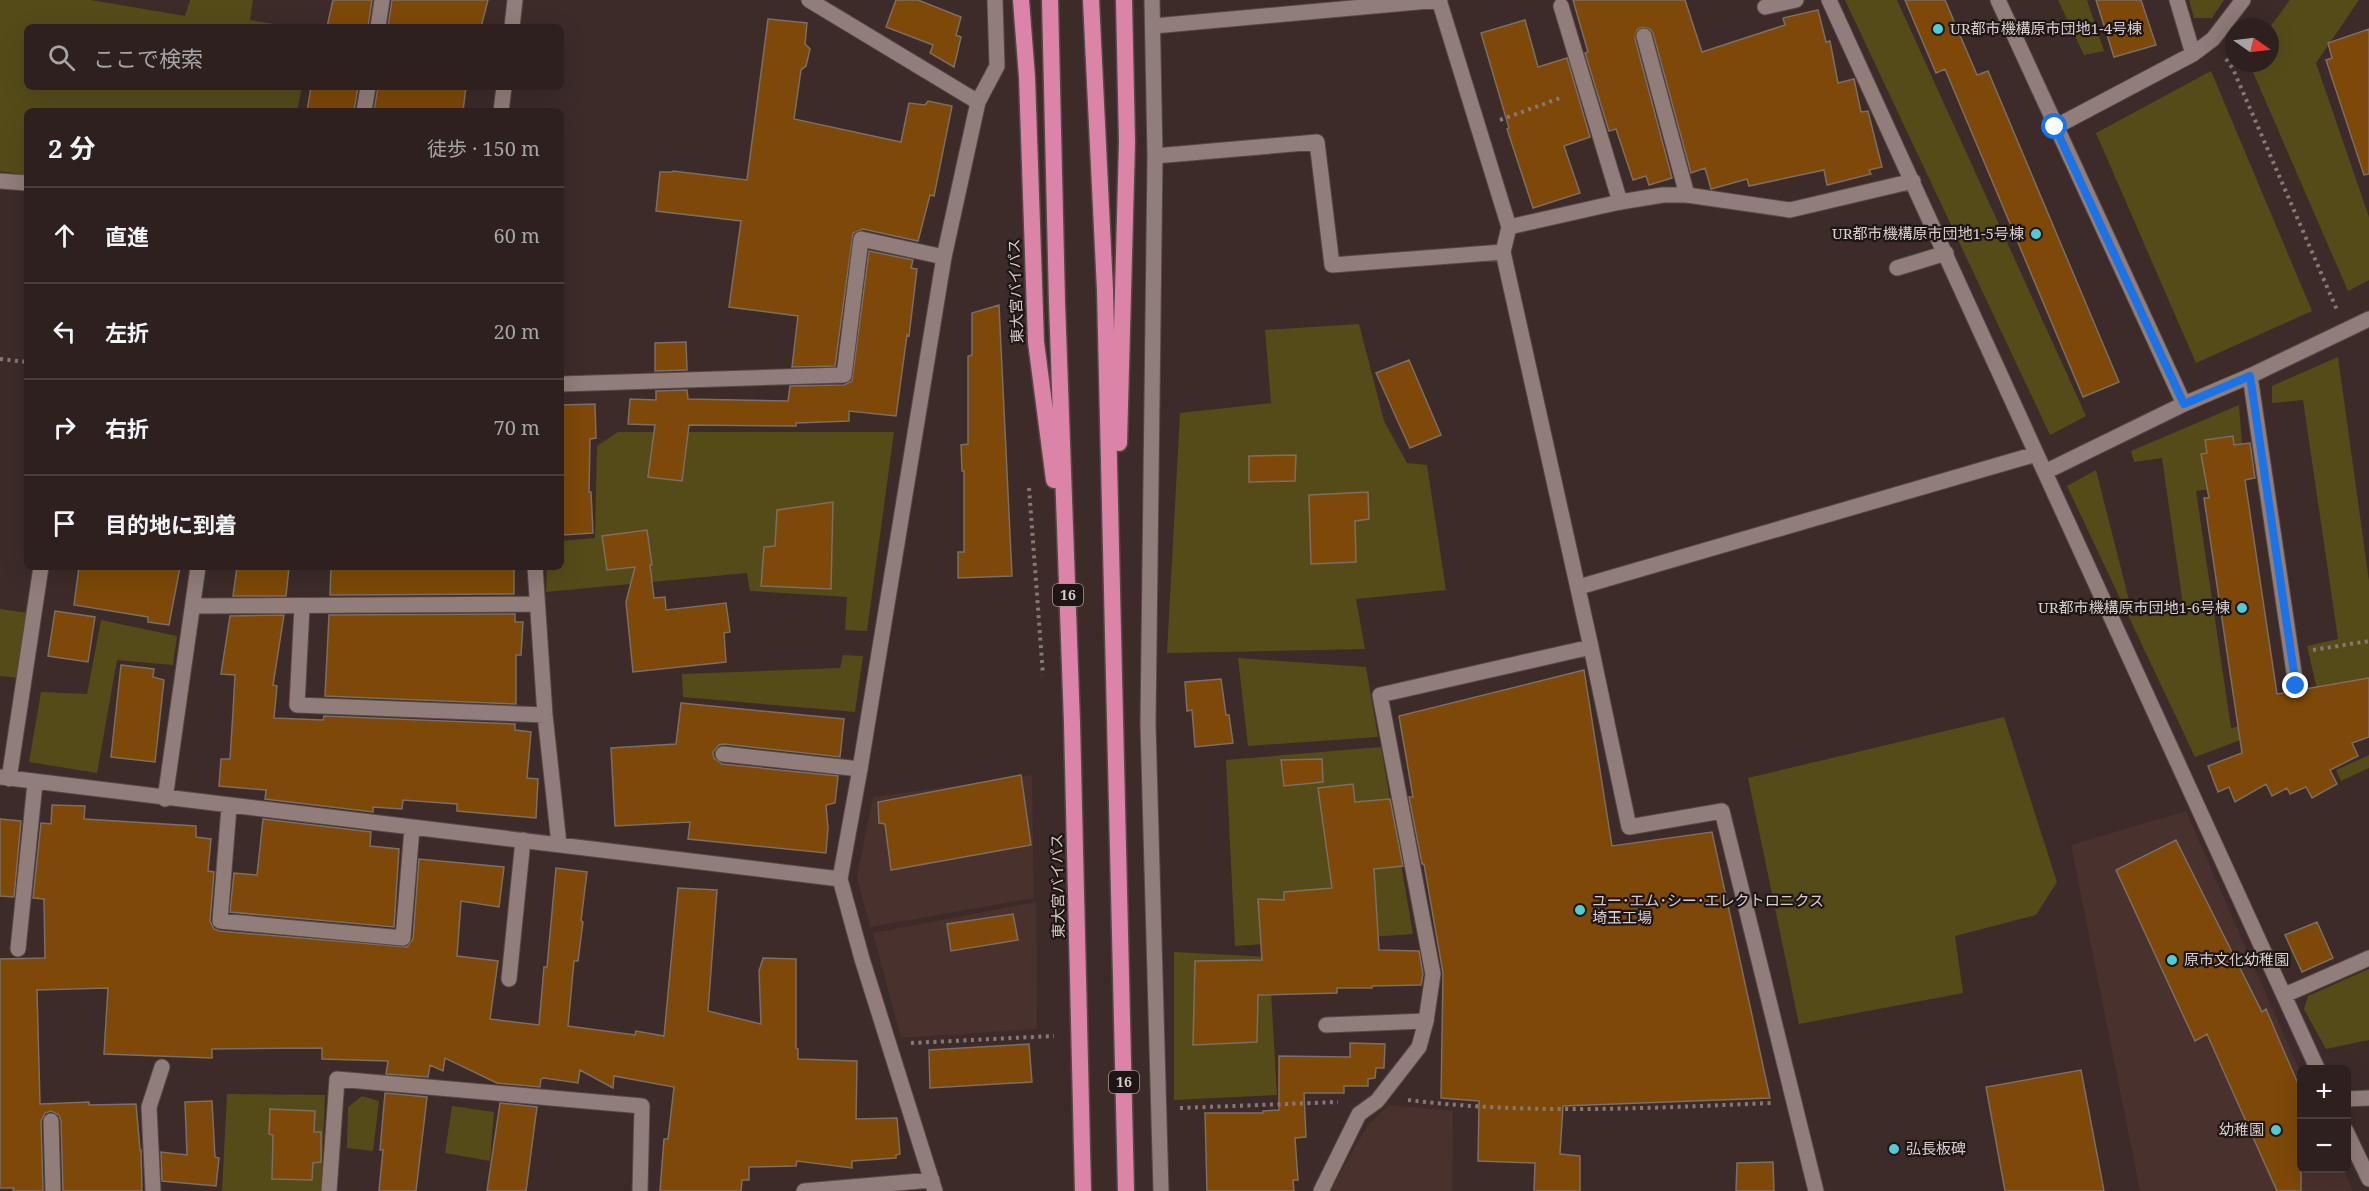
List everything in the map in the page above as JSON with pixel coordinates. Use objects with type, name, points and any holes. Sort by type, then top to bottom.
[{"type":"highway","name":"東大宮バイパス","points":[[1021,0],[1027,77],[1036,342],[1067,579]]},
{"type":"highway","name":"東大宮バイパス","points":[[1050,0],[1083,1191]]},
{"type":"highway","name":"16","points":[[1091,0],[1105,290],[1126,1191]]},
{"type":"highway","name":"16","points":[[1112,579],[1123,347],[1127,176],[1124,0]]},
{"type":"street","points":[[378,24],[382,0]]},
{"type":"street","points":[[512,24],[515,0]]},
{"type":"street","points":[[809,0],[978,102]]},
{"type":"street","points":[[804,1191],[933,1185],[888,1044],[840,879],[944,257],[978,102],[997,66],[995,0]]},
{"type":"street","points":[[1152,0],[1155,156],[1148,724],[1161,1191]]},
{"type":"street","points":[[1154,26],[1440,0],[1509,227],[1503,252],[1579,587],[1629,827],[1722,811],[1816,1191]]},
{"type":"street","points":[[1765,7],[1796,0]]},
{"type":"street","points":[[1829,0],[2316,1065]]},
{"type":"street","points":[[1998,0],[2184,404]]},
{"type":"street","points":[[2177,0],[2193,54]]},
{"type":"street","points":[[2055,127],[2193,54],[2213,39],[2243,0]]},
{"type":"street","points":[[1561,6],[1620,202]]},
{"type":"street","points":[[1644,36],[1687,195]]},
{"type":"street","points":[[364,108],[368,90]]},
{"type":"street","points":[[501,108],[504,90]]},
{"type":"street","points":[[1155,156],[1317,142],[1332,265],[1503,252]]},
{"type":"street","points":[[0,181],[24,183]]},
{"type":"street","points":[[1509,227],[1620,202],[1663,195],[1687,195],[1790,210],[1913,181]]},
{"type":"street","points":[[564,384],[844,375],[861,239],[944,257]]},
{"type":"street","points":[[1897,268],[1946,253]]},
{"type":"street","points":[[2044,472],[2184,404],[2250,376],[2369,319]]},
{"type":"street","points":[[2250,376],[2296,686]]},
{"type":"street","points":[[1579,587],[2036,454]]},
{"type":"street","points":[[39,570],[4,778],[229,807],[559,844],[840,879]]},
{"type":"street","points":[[165,799],[198,570]]},
{"type":"street","points":[[535,570],[545,715],[559,844]]},
{"type":"street","points":[[194,606],[537,604]]},
{"type":"street","points":[[302,607],[297,705],[545,715]]},
{"type":"street","points":[[1321,1191],[1359,1114],[1377,1101],[1419,1047],[1426,1021],[1433,974],[1380,695],[1591,647]]},
{"type":"street","points":[[723,754],[860,769]]},
{"type":"street","points":[[18,949],[35,783]]},
{"type":"street","points":[[229,807],[220,921],[403,938],[412,828]]},
{"type":"street","points":[[509,979],[523,840]]},
{"type":"street","points":[[2284,995],[2369,958]]},
{"type":"street","points":[[1326,1025],[1426,1021]]},
{"type":"street","points":[[153,1191],[149,1107],[162,1067]]},
{"type":"street","points":[[329,1191],[338,1079],[642,1106],[640,1191]]},
{"type":"street","points":[[2351,1099],[2369,1098]]},
{"type":"street","points":[[51,1121],[53,1191]]},
{"type":"street","points":[[2351,1141],[2369,1179]]},
{"type":"path","points":[[2213,39],[2233,69],[2346,330]]},
{"type":"path","points":[[1479,127],[1555,100]]},
{"type":"path","points":[[0,359],[24,362]]},
{"type":"path","points":[[1029,485],[1044,686]]},
{"type":"path","points":[[2292,653],[2369,641]]},
{"type":"path","points":[[1054,1024],[1054,1048]]},
{"type":"path","points":[[888,1044],[1054,1036]]},
{"type":"path","points":[[1159,1109],[1402,1099],[1473,1108],[1542,1111],[1794,1102]]},
{"type":"shaded area","points":[[0,0],[91,0],[185,16],[190,0],[253,0],[250,20],[275,24],[24,24],[24,90],[301,90],[298,108],[24,108],[24,175],[0,171]]},
{"type":"shaded area","points":[[1845,0],[1897,0],[2086,416],[2050,435]]},
{"type":"shaded area","points":[[2058,0],[2087,0],[2104,51],[2084,55]]},
{"type":"shaded area","points":[[2189,0],[2224,0],[2212,18],[2194,18]]},
{"type":"shaded area","points":[[2290,0],[2359,0],[2316,63],[2369,217],[2369,280],[2348,291],[2253,72],[2279,72],[2279,18],[2277,18]]},
{"type":"shaded area","points":[[2211,71],[2312,311],[2196,363],[2096,133]]},
{"type":"shaded area","points":[[1359,324],[1384,421],[1407,463],[1427,465],[1446,590],[1356,599],[1365,649],[1167,653],[1180,413],[1271,403],[1265,330]]},
{"type":"shaded area","points":[[2338,357],[2369,581],[2369,683],[2301,717],[2195,757],[2067,486],[2096,470],[2133,616],[2184,612],[2162,458],[2134,462],[2131,451],[2239,405],[2245,484],[2196,491],[2231,728],[2285,717],[2318,693],[2307,646],[2338,639],[2303,400],[2272,403],[2272,386]]},
{"type":"shaded area","points":[[618,432],[894,432],[867,631],[845,630],[847,597],[750,591],[747,573],[546,592],[547,570],[564,570],[564,541],[595,538],[597,446]]},
{"type":"shaded area","points":[[0,609],[28,613],[19,678],[0,676]]},
{"type":"shaded area","points":[[101,620],[177,636],[173,665],[117,660],[97,773],[29,762],[41,692],[87,694]]},
{"type":"shaded area","points":[[843,655],[863,656],[855,712],[683,697],[682,674],[840,668]]},
{"type":"shaded area","points":[[1238,658],[1366,667],[1378,737],[1248,746]]},
{"type":"shaded area","points":[[2004,717],[2057,882],[2036,915],[1955,936],[1963,993],[1799,1024],[1748,778]]},
{"type":"shaded area","points":[[1381,747],[1413,934],[1235,946],[1226,760]]},
{"type":"shaded area","points":[[2369,755],[2369,768],[2341,781],[2336,770]]},
{"type":"shaded area","points":[[1032,775],[1034,898],[870,927],[857,878],[873,797]]},
{"type":"shaded area","name":"原市文化幼稚園","points":[[2186,811],[2297,1065],[2297,1173],[2345,1173],[2353,1191],[2140,1191],[2071,845]]},
{"type":"shaded area","points":[[1036,902],[1037,1029],[901,1038],[873,933]]},
{"type":"shaded area","points":[[1174,952],[1269,957],[1277,1095],[1174,1100]]},
{"type":"shaded area","points":[[2369,969],[2369,1040],[2326,1049],[2304,1009],[2308,996]]},
{"type":"shaded area","points":[[227,1094],[325,1095],[321,1191],[222,1191]]},
{"type":"shaded area","points":[[362,1096],[379,1101],[373,1151],[347,1148],[348,1107]]},
{"type":"shaded area","points":[[1389,1105],[1453,1111],[1452,1191],[1330,1191],[1367,1126]]},
{"type":"shaded area","points":[[452,1106],[494,1112],[490,1161],[445,1153]]},
{"type":"building","points":[[333,0],[372,0],[368,24],[328,24]]},
{"type":"building","points":[[392,0],[488,0],[482,24],[388,24]]},
{"type":"building","points":[[896,0],[918,0],[961,17],[956,35],[961,37],[954,67],[930,53],[933,45],[886,27]]},
{"type":"building","points":[[1573,0],[1685,0],[1702,52],[1785,25],[1783,18],[1818,10],[1826,42],[1830,41],[1838,83],[1854,79],[1861,112],[1868,111],[1882,167],[1869,170],[1871,174],[1827,185],[1824,170],[1749,186],[1747,179],[1711,189],[1705,168],[1691,173],[1653,33],[1650,29],[1642,27],[1637,30],[1635,39],[1672,178],[1649,185],[1646,176],[1633,180],[1616,129],[1609,131],[1585,53],[1588,52]]},
{"type":"building","name":"UR都市機構原市団地1-5号棟","points":[[1905,0],[1945,0],[1977,75],[1988,71],[2119,382],[2083,397],[1945,69],[1936,73]]},
{"type":"building","points":[[2096,0],[2141,0],[2156,45],[2114,57]]},
{"type":"building","points":[[768,19],[807,23],[805,44],[810,49],[806,66],[801,70],[794,119],[901,142],[909,103],[925,105],[928,101],[952,106],[934,196],[930,195],[918,241],[863,229],[853,233],[835,366],[792,367],[798,316],[729,307],[741,221],[656,211],[660,172],[673,171],[747,180]]},
{"type":"building","points":[[1525,20],[1538,67],[1567,58],[1590,137],[1564,146],[1580,193],[1533,208],[1507,129],[1509,128],[1481,33]]},
{"type":"building","points":[[2369,29],[2369,174],[2364,175],[2326,60],[2332,58],[2328,43]]},
{"type":"building","points":[[310,90],[358,90],[354,108],[308,108]]},
{"type":"building","points":[[378,90],[466,90],[463,108],[374,108]]},
{"type":"building","points":[[869,251],[913,260],[911,268],[917,269],[896,416],[849,411],[849,421],[796,423],[796,426],[689,425],[682,481],[648,477],[655,425],[628,424],[630,399],[656,400],[656,391],[687,390],[688,399],[788,401],[790,386],[844,385],[852,381]]},
{"type":"building","points":[[999,305],[1012,576],[958,578],[958,552],[964,552],[964,471],[962,471],[961,445],[968,444],[968,356],[972,355],[972,313]]},
{"type":"building","points":[[686,342],[687,370],[655,371],[655,343]]},
{"type":"building","points":[[1409,360],[1441,435],[1410,448],[1376,373]]},
{"type":"building","points":[[595,404],[596,438],[590,439],[589,492],[591,492],[593,533],[564,535],[564,405]]},
{"type":"building","points":[[2233,436],[2234,445],[2250,443],[2255,478],[2245,480],[2277,694],[2289,692],[2298,695],[2305,689],[2369,678],[2369,737],[2352,743],[2358,756],[2330,770],[2337,784],[2312,798],[2306,787],[2290,794],[2287,788],[2272,796],[2266,784],[2235,802],[2229,787],[2218,792],[2208,766],[2242,753],[2204,498],[2209,498],[2201,454],[2207,453],[2205,440]]},
{"type":"building","points":[[1296,455],[1295,481],[1249,482],[1249,456]]},
{"type":"building","points":[[1368,492],[1369,519],[1355,521],[1356,562],[1311,564],[1309,495]]},
{"type":"building","points":[[833,502],[831,589],[761,586],[764,547],[775,546],[777,510]]},
{"type":"building","points":[[647,530],[654,598],[665,597],[666,610],[726,603],[730,632],[724,633],[726,662],[633,672],[626,602],[635,567],[607,570],[602,536]]},
{"type":"building","points":[[79,570],[179,570],[169,625],[148,622],[148,617],[74,605]]},
{"type":"building","points":[[237,570],[289,570],[286,596],[233,596]]},
{"type":"building","points":[[331,570],[514,570],[514,594],[330,595]]},
{"type":"building","points":[[55,611],[95,617],[88,662],[48,656]]},
{"type":"building","points":[[515,614],[515,622],[523,622],[521,655],[516,655],[516,704],[325,696],[329,615]]},
{"type":"building","points":[[284,615],[273,685],[277,686],[274,718],[323,720],[324,716],[515,724],[515,730],[531,732],[527,778],[538,779],[536,818],[457,811],[457,804],[403,800],[402,809],[373,807],[373,812],[265,799],[266,790],[219,786],[221,759],[230,759],[235,675],[221,674],[230,616]]},
{"type":"building","points":[[121,665],[154,669],[153,677],[164,680],[155,762],[111,757]]},
{"type":"building","name":"ユー･エム･シー･エレクトロニクス 埼玉工場","points":[[1584,670],[1612,846],[1712,832],[1770,1098],[1563,1106],[1560,1154],[1580,1156],[1580,1191],[1534,1191],[1535,1163],[1478,1161],[1479,1101],[1441,1098],[1443,973],[1424,864],[1422,864],[1409,797],[1413,797],[1399,716]]},
{"type":"building","points":[[1221,679],[1233,743],[1195,747],[1192,710],[1187,711],[1185,682]]},
{"type":"building","points":[[681,703],[844,719],[840,757],[724,744],[719,745],[713,752],[714,758],[722,764],[838,776],[835,803],[826,805],[828,828],[826,853],[688,839],[690,822],[615,826],[611,748],[676,744]]},
{"type":"building","points":[[1322,759],[1323,782],[1284,786],[1281,760]]},
{"type":"building","points":[[1021,775],[1031,845],[891,870],[885,824],[879,823],[878,802]]},
{"type":"building","points":[[1353,784],[1355,802],[1390,799],[1403,866],[1374,869],[1379,950],[1419,951],[1423,974],[1421,985],[1337,988],[1337,993],[1258,995],[1257,1042],[1193,1045],[1195,961],[1262,960],[1258,899],[1284,900],[1284,892],[1332,888],[1318,788]]},
{"type":"building","points":[[52,805],[85,806],[84,819],[196,826],[196,837],[211,839],[208,871],[214,872],[210,921],[214,929],[219,931],[407,947],[413,939],[419,859],[504,867],[499,907],[461,901],[457,956],[498,961],[490,1019],[539,1025],[556,868],[587,872],[581,921],[583,922],[578,961],[574,961],[568,1026],[635,1035],[636,1031],[664,1036],[678,888],[717,890],[708,1011],[761,1024],[759,971],[763,958],[796,959],[798,1059],[857,1061],[856,1119],[897,1118],[900,1154],[896,1155],[896,1158],[852,1161],[852,1168],[797,1161],[796,1166],[749,1167],[749,1180],[742,1180],[741,1191],[660,1191],[664,1139],[668,1139],[674,1087],[614,1076],[613,1088],[580,1070],[578,1083],[544,1078],[541,1079],[540,1087],[497,1083],[445,1058],[443,1071],[430,1065],[428,1077],[386,1074],[388,1061],[322,1059],[322,1048],[212,1049],[212,1058],[104,1054],[108,988],[37,990],[40,1104],[89,1102],[89,1105],[136,1104],[141,1150],[142,1191],[63,1191],[61,1121],[59,1115],[51,1111],[45,1113],[41,1121],[43,1191],[13,1191],[14,1188],[0,1188],[0,959],[45,958],[44,899],[33,898],[41,823],[51,824]]},
{"type":"building","points":[[0,819],[21,821],[14,897],[0,896]]},
{"type":"building","points":[[263,819],[371,832],[370,846],[399,849],[394,927],[230,912],[234,873],[257,875]]},
{"type":"building","points":[[2176,840],[2262,1012],[2266,1009],[2297,1082],[2297,1173],[2301,1173],[2301,1191],[2277,1191],[2207,1034],[2195,1041],[2116,870]]},
{"type":"building","points":[[1013,914],[1018,940],[951,951],[947,924]]},
{"type":"building","points":[[2317,922],[2333,958],[2302,972],[2285,935]]},
{"type":"building","points":[[1350,1043],[1385,1044],[1384,1068],[1376,1068],[1375,1078],[1368,1079],[1368,1086],[1344,1086],[1344,1093],[1304,1093],[1306,1137],[1295,1138],[1298,1180],[1293,1180],[1294,1191],[1207,1191],[1205,1113],[1263,1113],[1263,1111],[1279,1110],[1279,1056],[1350,1057]]},
{"type":"building","points":[[1029,1044],[1032,1082],[930,1088],[929,1050]]},
{"type":"building","points":[[2081,1070],[2104,1191],[2005,1191],[1986,1087]]},
{"type":"building","points":[[385,1093],[427,1097],[416,1191],[379,1191]]},
{"type":"building","points":[[212,1101],[215,1157],[219,1158],[216,1186],[162,1181],[161,1152],[187,1155],[185,1102]]},
{"type":"building","points":[[500,1103],[537,1107],[526,1191],[487,1191]]},
{"type":"building","points":[[270,1109],[315,1111],[314,1132],[321,1132],[321,1162],[313,1163],[312,1180],[272,1179],[273,1135],[269,1134]]},
{"type":"building","points":[[1773,1162],[1774,1191],[1736,1191],[1737,1163]]},
{"type":"place","name":"UR都市機構原市団地1-4号棟","points":[[1938,29]]},
{"type":"place","name":"UR都市機構原市団地1-5号棟","points":[[2036,234]]},
{"type":"place","name":"UR都市機構原市団地1-6号棟","points":[[2242,608]]},
{"type":"place","name":"ユー･エム･シー･エレクトロニクス 埼玉工場","points":[[1580,910]]},
{"type":"place","name":"原市文化幼稚園","points":[[2172,960]]},
{"type":"place","name":"幼稚園","points":[[2276,1130]]},
{"type":"place","name":"弘長板碑","points":[[1894,1149]]},
{"type":"route","points":[[2055,127],[2184,404],[2250,376],[2296,686]]}]
